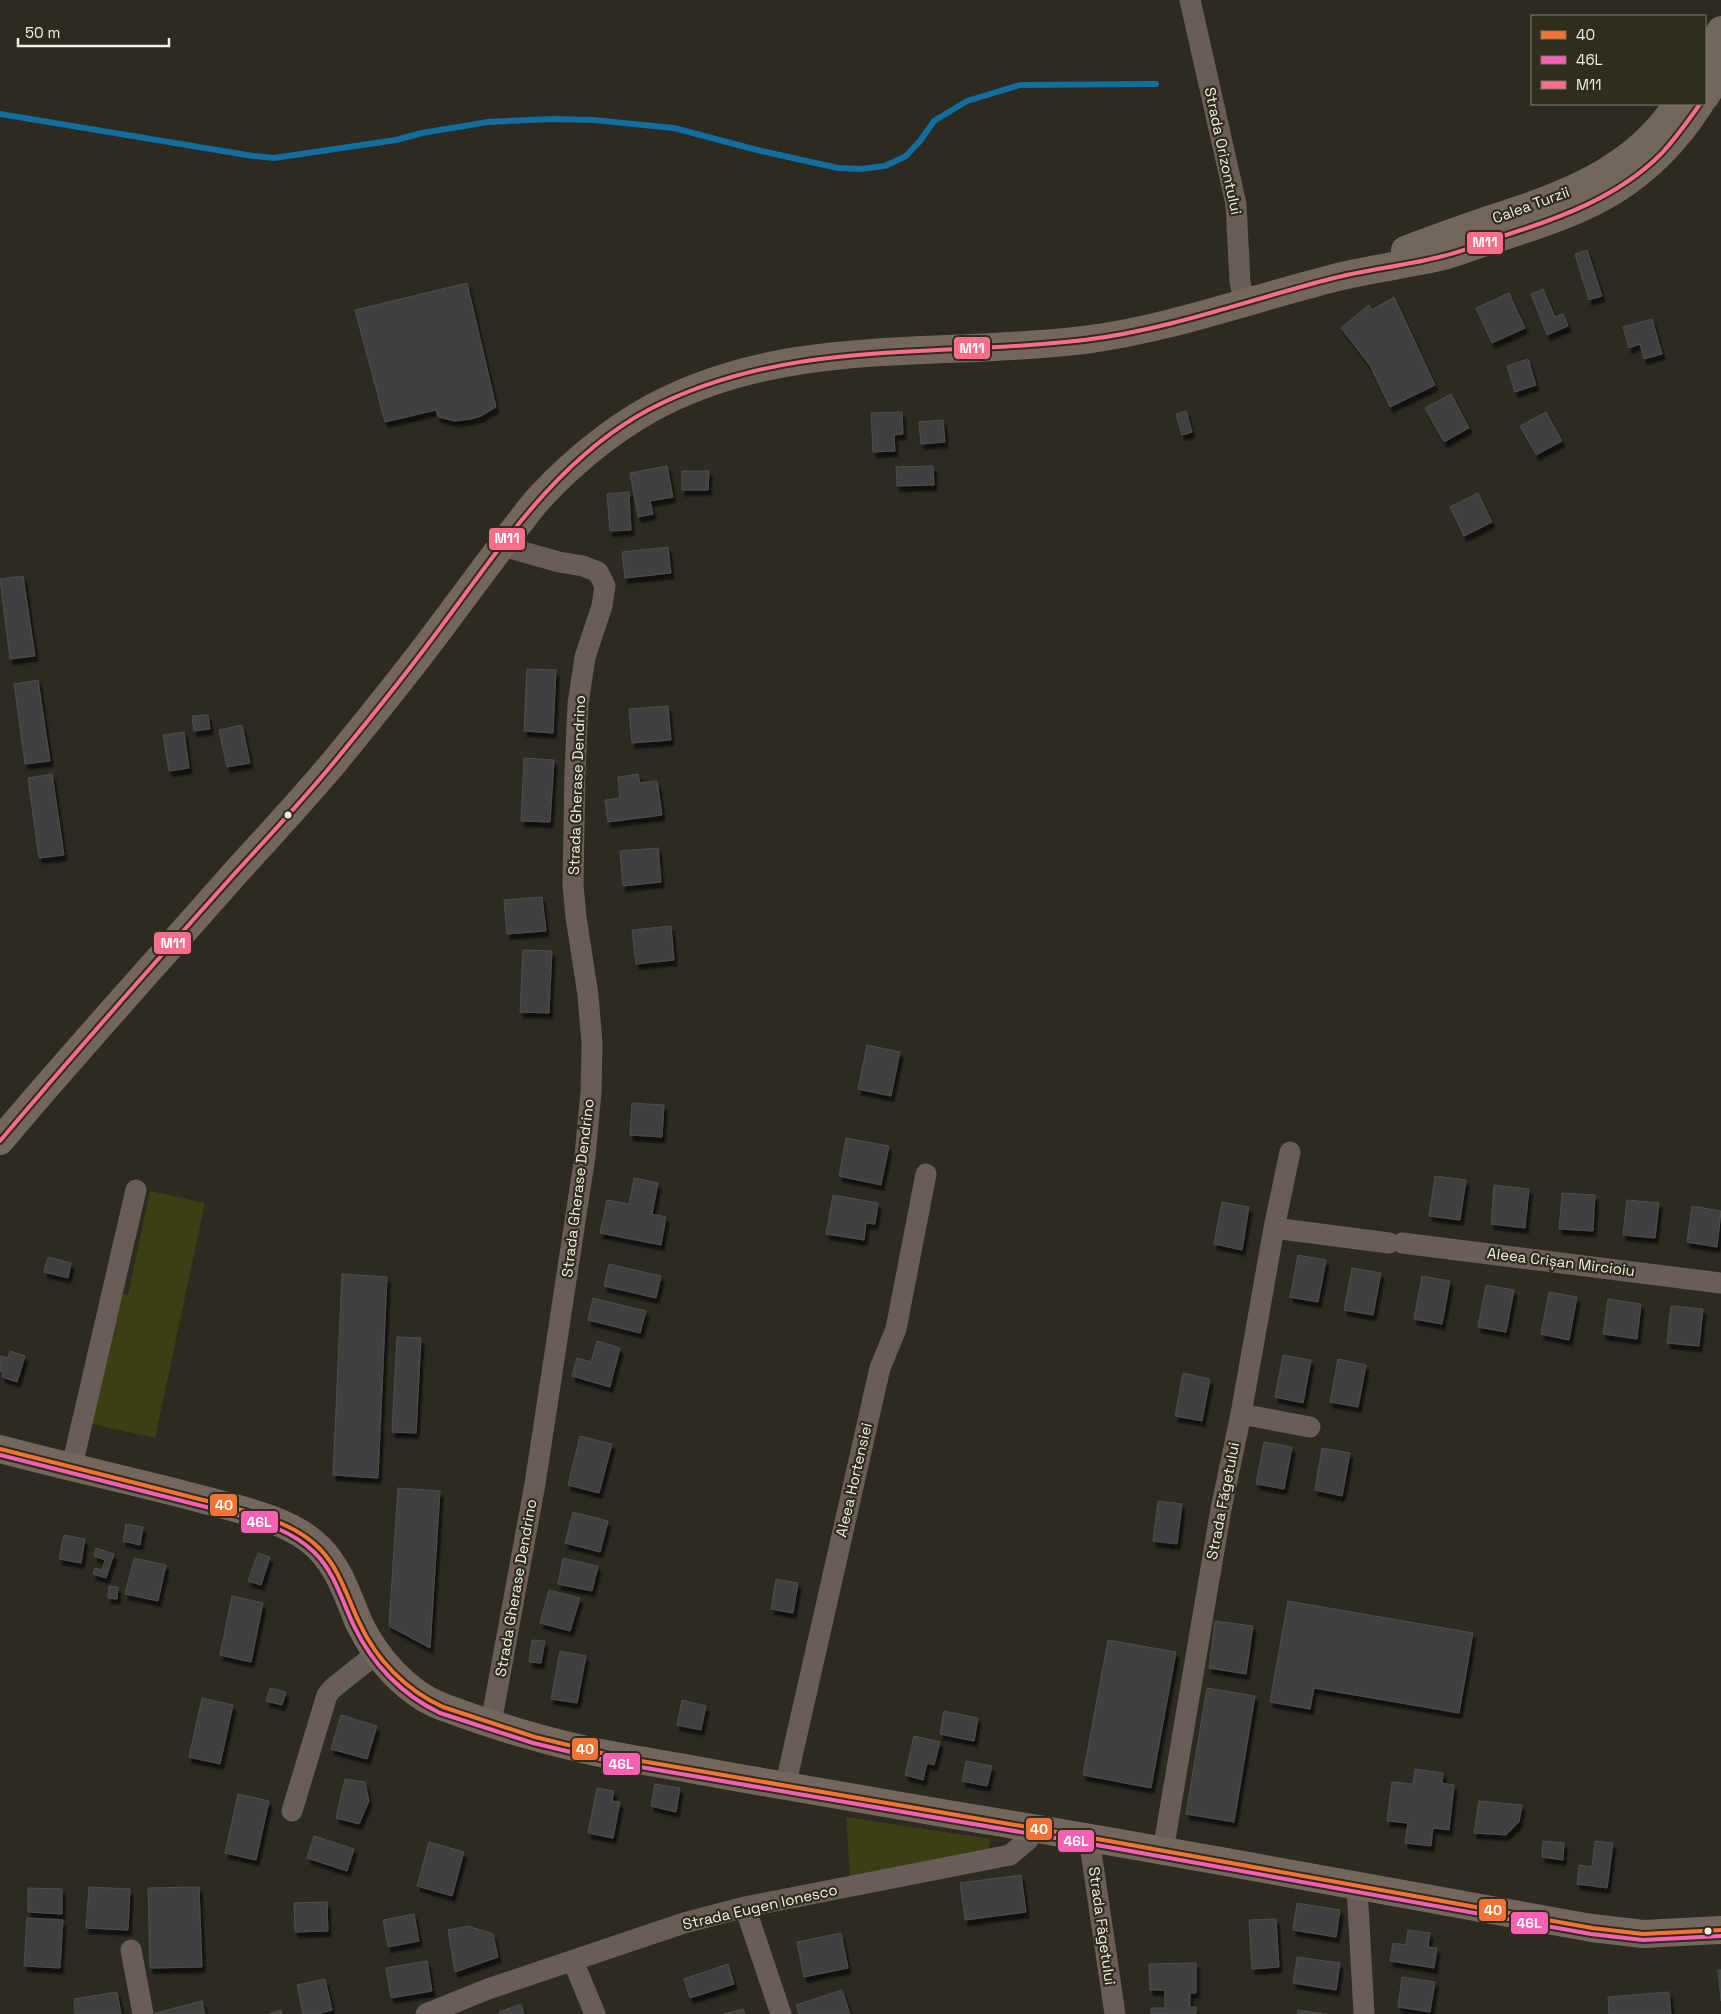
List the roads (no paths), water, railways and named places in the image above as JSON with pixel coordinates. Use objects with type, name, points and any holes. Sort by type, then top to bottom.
[{"type":"main road","points":[[1706,56],[1721,30]]},
{"type":"main road","points":[[1706,95],[1721,71]]},
{"type":"main road","name":"Calea Turzii","points":[[0,1141],[71,1056],[346,748],[541,496],[586,453],[646,411],[684,392],[728,376],[774,364],[822,356],[908,349],[996,348],[1084,340],[1173,324],[1333,278],[1439,237],[1533,206],[1580,187],[1616,166],[1639,148],[1669,116],[1676,105]]},
{"type":"main road","name":"Calea Turzii","points":[[1333,278],[1446,255],[1540,225],[1589,204],[1627,183],[1652,163],[1684,129],[1699,105]]},
{"type":"main road","points":[[0,1449],[219,1504],[278,1522],[317,1545],[332,1564],[347,1591],[363,1630],[389,1668],[428,1700],[535,1737],[594,1752],[785,1787],[1032,1828],[1582,1926],[1643,1934],[1721,1930]]},
{"type":"street","name":"Strada Orizontului","points":[[1190,0],[1236,204],[1240,282],[1245,304]]},
{"type":"street","name":"Strada Gherase Dendrino","points":[[491,1723],[535,1484],[585,1156],[591,1092],[592,1042],[588,995],[573,885],[575,771],[578,704],[585,657],[602,606],[605,586],[598,572],[583,566],[559,562],[502,546]]},
{"type":"street","name":"Strada Făgetului","points":[[1163,1851],[1221,1509],[1241,1414],[1274,1228],[1290,1152]]},
{"type":"street","name":"Aleea Hortensiei","points":[[785,1787],[880,1368],[896,1329],[926,1174]]},
{"type":"street","points":[[72,1466],[136,1190]]},
{"type":"street","name":"Aleea Crișan Mircioiu","points":[[1274,1228],[1721,1283]]},
{"type":"street","points":[[1241,1414],[1310,1427]]},
{"type":"street","points":[[292,1811],[327,1695],[333,1688],[377,1653]]},
{"type":"street","name":"Strada Eugen Ionesco","points":[[426,2014],[488,1989],[575,1966],[684,1923],[745,1907],[1010,1854],[1028,1840],[1032,1828]]},
{"type":"street","name":"Strada Făgetului","points":[[1089,1838],[1115,2014]]},
{"type":"street","points":[[1356,1887],[1364,2014]]},
{"type":"street","points":[[745,1907],[781,2014]]},
{"type":"street","points":[[131,1950],[143,2014]]},
{"type":"street","points":[[575,1966],[586,2014]]},
{"type":"street","points":[[575,1966],[595,2014]]},
{"type":"waterway","points":[[0,114],[274,158],[396,140],[422,133],[488,122],[552,119],[593,120],[674,128],[757,150],[838,168],[860,169],[885,166],[906,156],[920,141],[934,121],[967,101],[1020,85],[1156,84]]}]
